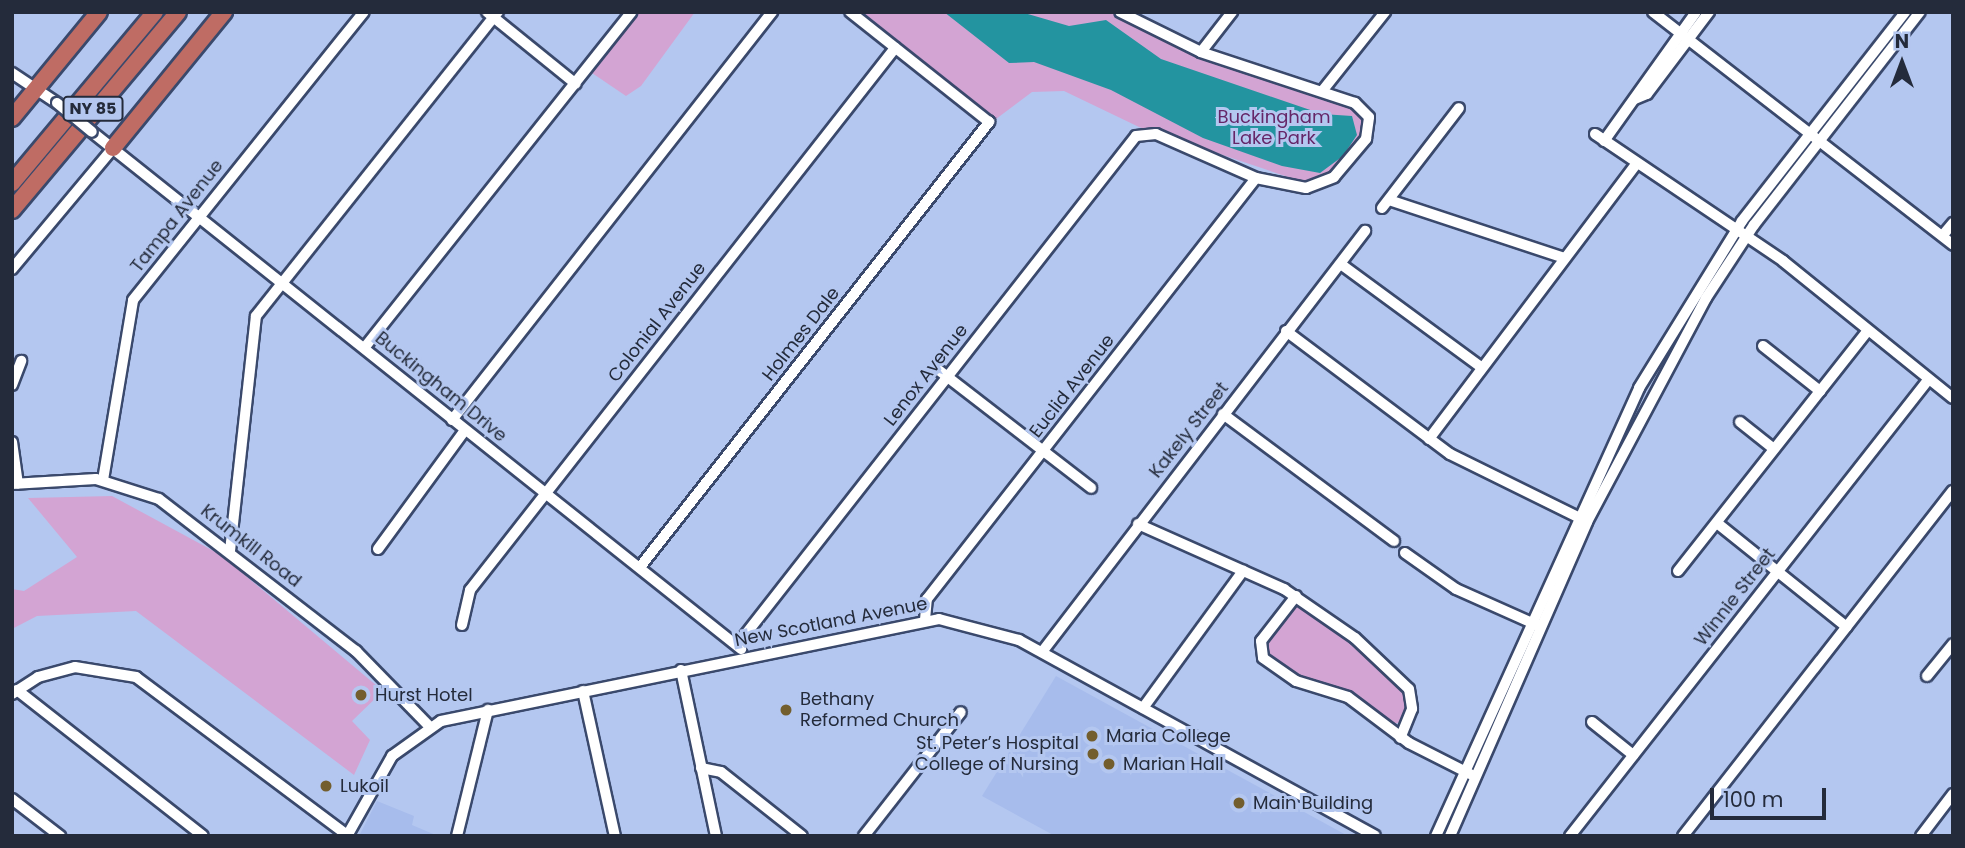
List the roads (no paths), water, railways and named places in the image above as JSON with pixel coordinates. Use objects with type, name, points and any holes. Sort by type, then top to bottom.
[{"type":"highway","points":[[12,118],[35,86],[99,12]]},
{"type":"highway","name":"NY 85","points":[[12,183],[155,12]]},
{"type":"highway","name":"NY 85","points":[[12,210],[177,12]]},
{"type":"highway","points":[[119,152],[224,12]]},
{"type":"street","name":"Tampa Avenue","points":[[103,480],[132,302],[363,12]]},
{"type":"street","points":[[365,347],[631,12]]},
{"type":"street","points":[[452,420],[772,12]]},
{"type":"street","points":[[850,12],[895,48]]},
{"type":"street","points":[[1121,12],[1201,52],[1323,90],[1355,103],[1369,117],[1366,139],[1349,162],[1311,187],[1256,178]]},
{"type":"street","points":[[1201,52],[1232,12]]},
{"type":"street","points":[[1323,90],[1385,12]]},
{"type":"street","points":[[1653,12],[1682,39],[1953,244]]},
{"type":"street","points":[[1682,39],[1696,12]]},
{"type":"street","points":[[1709,12],[1682,39],[1636,99],[1600,137],[1635,166],[1741,233],[1866,333],[1953,398]]},
{"type":"street","points":[[1450,836],[1478,778],[1538,625],[1576,516],[1639,388],[1681,316],[1905,12]]},
{"type":"street","points":[[1813,139],[1882,61],[1920,12]]},
{"type":"street","points":[[230,551],[251,330],[282,280],[493,14],[576,84]]},
{"type":"street","name":"Holmes Dale","points":[[640,567],[989,122],[895,48]]},
{"type":"street","name":"Colonial Avenue","points":[[463,625],[465,597],[895,48]]},
{"type":"street","points":[[1873,53],[1882,61]]},
{"type":"street","points":[[12,73],[35,86],[119,152],[12,269]]},
{"type":"street","points":[[1459,107],[1386,204],[1564,258]]},
{"type":"street","name":"Lenox Avenue","points":[[738,644],[1132,139],[1145,133],[1256,178]]},
{"type":"street","name":"Buckingham Drive","points":[[119,152],[282,280],[452,420],[738,644]]},
{"type":"street","points":[[1429,439],[1635,166]]},
{"type":"street","name":"Euclid Avenue","points":[[925,620],[927,599],[1256,178]]},
{"type":"street","points":[[1943,235],[1953,222]]},
{"type":"street","name":"Kakely Street","points":[[1042,652],[1286,331],[1342,265],[1365,231]]},
{"type":"street","points":[[1436,836],[1628,436],[1741,233]]},
{"type":"street","points":[[1342,265],[1481,367]]},
{"type":"street","points":[[1681,316],[1692,322]]},
{"type":"street","points":[[1286,331],[1429,439],[1587,522]]},
{"type":"street","points":[[1678,571],[1866,333]]},
{"type":"street","points":[[1763,346],[1820,391]]},
{"type":"street","points":[[12,385],[21,361]]},
{"type":"street","points":[[936,368],[1091,488]]},
{"type":"street","name":"Winnie Street","points":[[1570,836],[1928,380]]},
{"type":"street","points":[[1639,388],[1651,394]]},
{"type":"street","points":[[1223,414],[1394,541]]},
{"type":"street","points":[[1740,422],[1774,449]]},
{"type":"street","points":[[378,549],[465,430]]},
{"type":"street","points":[[1617,431],[1628,436]]},
{"type":"street","points":[[12,442],[15,484]]},
{"type":"street","name":"Krumkill Road","points":[[15,484],[103,480],[159,499],[230,551],[375,667],[429,726]]},
{"type":"street","points":[[1683,836],[1953,491]]},
{"type":"street","points":[[1717,523],[1847,627]]},
{"type":"street","points":[[1138,524],[1296,596],[1406,684],[1412,709],[1400,737]]},
{"type":"street","points":[[1405,552],[1455,589],[1538,625]]},
{"type":"street","points":[[1143,708],[1243,571]]},
{"type":"street","points":[[1296,596],[1261,641],[1262,656],[1291,679],[1348,697],[1400,737],[1478,778]]},
{"type":"street","name":"New Scotland Avenue","points":[[347,835],[392,756],[429,726],[488,710],[925,620],[984,626],[1042,652],[1375,836]]},
{"type":"street","points":[[738,644],[743,657]]},
{"type":"street","points":[[1927,676],[1953,644]]},
{"type":"street","points":[[203,836],[15,692],[75,667],[136,677],[347,835]]},
{"type":"street","points":[[681,670],[716,836]]},
{"type":"street","points":[[583,691],[615,836]]},
{"type":"street","points":[[457,836],[488,710]]},
{"type":"street","points":[[863,836],[961,712]]},
{"type":"street","points":[[1592,722],[1633,755]]},
{"type":"street","points":[[701,768],[721,772],[802,836]]},
{"type":"street","points":[[1923,835],[1953,794]]},
{"type":"street","points":[[12,799],[60,836]]},
{"type":"place","name":"Hurst Hotel","points":[[361,695]]},
{"type":"place","name":"Bethany Reformed Church","points":[[786,710]]},
{"type":"place","name":"Maria College","points":[[1092,736]]},
{"type":"place","name":"St. Peter’s Hospital College of Nursing","points":[[1093,754]]},
{"type":"place","name":"Marian Hall","points":[[1109,764]]},
{"type":"place","name":"Lukoil","points":[[326,786]]},
{"type":"place","name":"Main Building","points":[[1239,803]]},
{"type":"park label","name":"Buckingham Lake Park","points":[[1274,128]]}]
